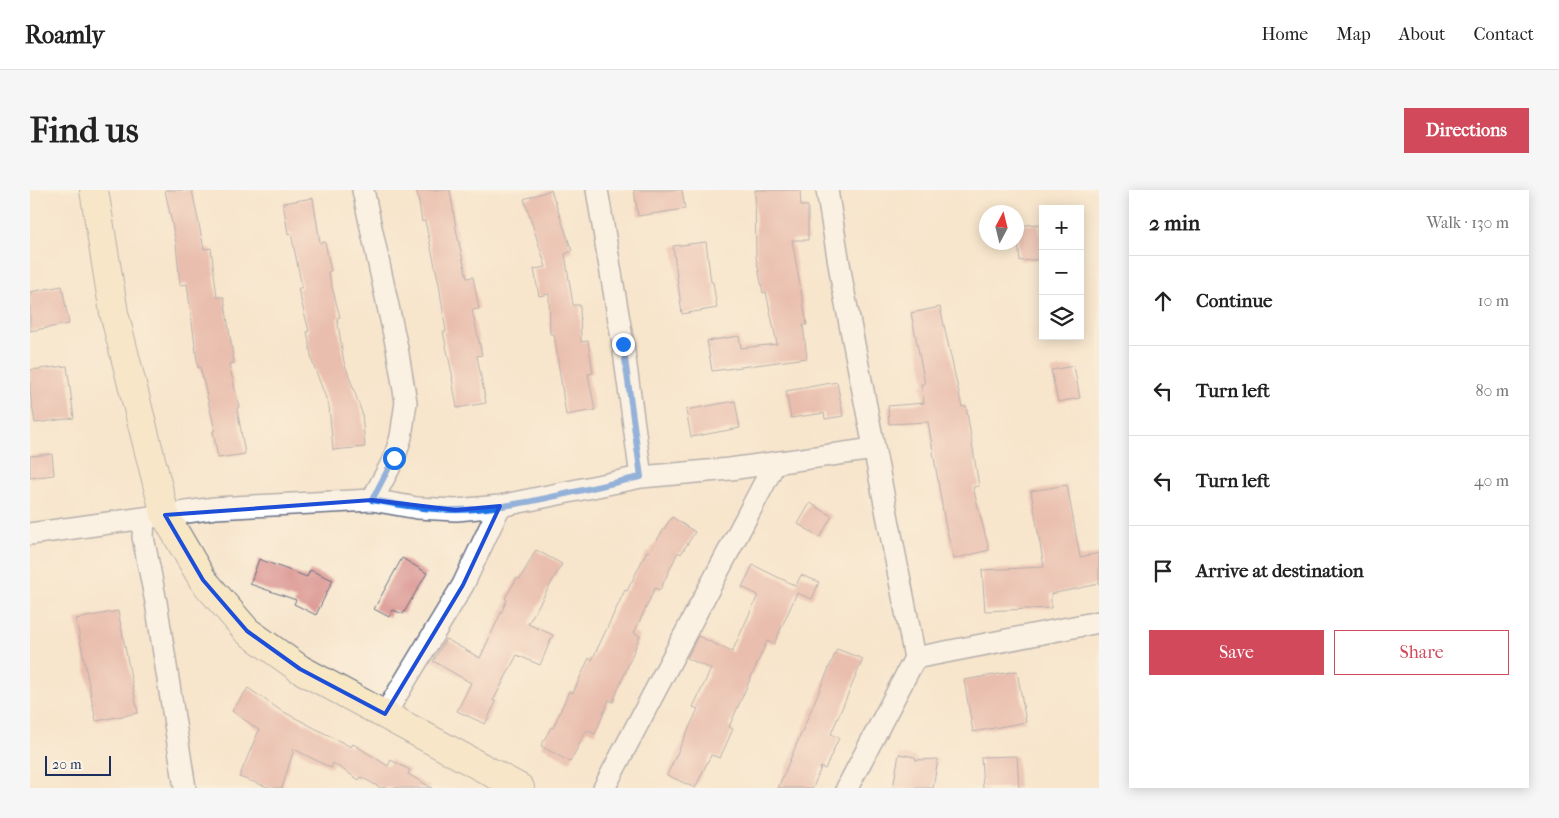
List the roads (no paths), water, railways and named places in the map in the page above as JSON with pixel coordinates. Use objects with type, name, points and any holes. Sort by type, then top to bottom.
[{"type":"main road","points":[[94,190],[114,313],[154,516],[203,580],[247,631],[300,669],[520,788]]},
{"type":"street","points":[[362,190],[397,348],[406,402],[401,437],[394,458],[372,500]]},
{"type":"street","points":[[597,190],[623,344],[641,477]]},
{"type":"street","points":[[827,190],[874,449],[915,658],[847,788]]},
{"type":"street","points":[[30,534],[215,508],[372,500],[417,508],[456,510],[500,506],[641,477],[775,463],[874,449]]},
{"type":"street","points":[[604,788],[775,463]]},
{"type":"street","points":[[385,714],[463,585],[500,506]]},
{"type":"street","points":[[154,516],[143,537],[156,602],[185,788]]},
{"type":"street","points":[[915,658],[1099,622]]}]
